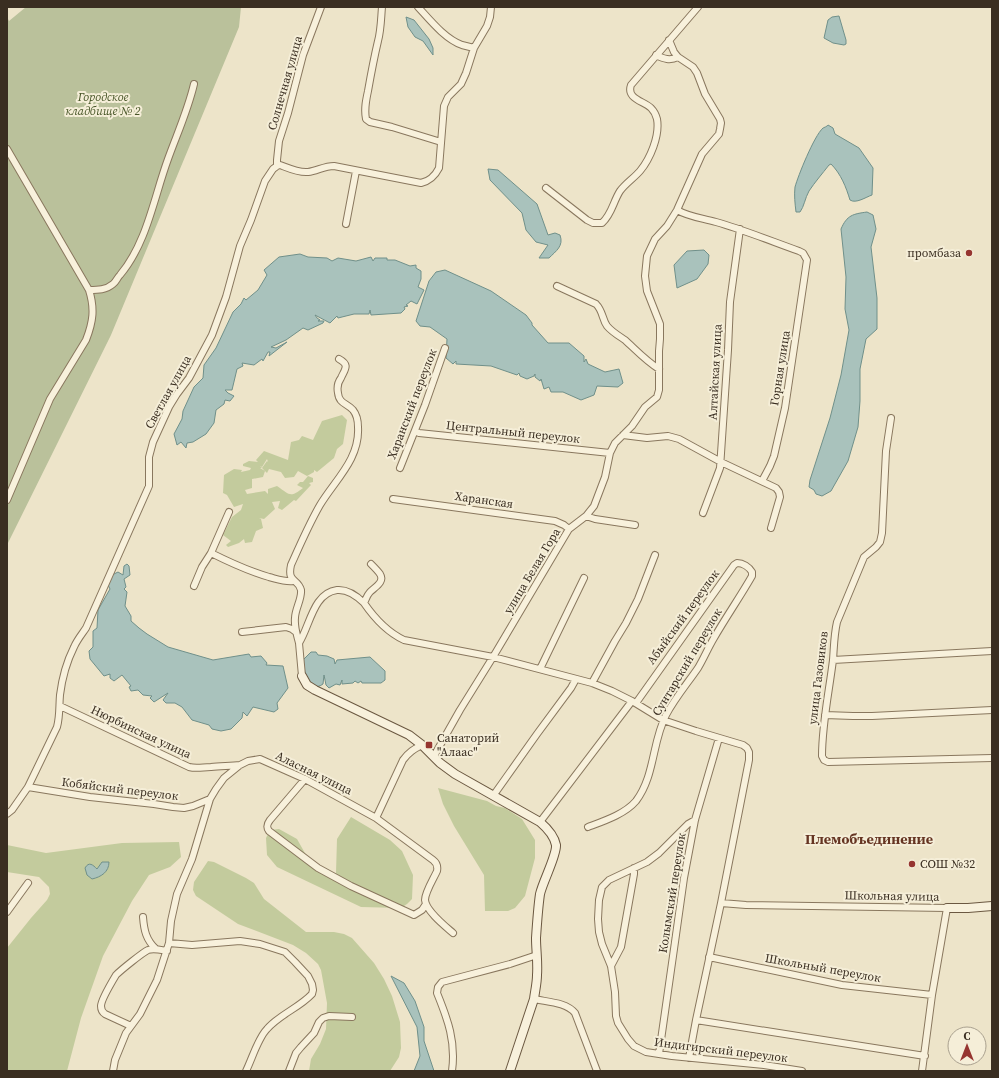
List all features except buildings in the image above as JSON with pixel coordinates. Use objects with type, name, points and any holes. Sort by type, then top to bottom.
[{"type":"street","name":"Солнечная улица","points":[[277,166],[280,140],[303,55],[321,7]]},
{"type":"street","points":[[382,7],[382,21],[379,40],[367,96],[365,113],[366,119],[370,122],[441,142]]},
{"type":"street","points":[[418,7],[444,34],[461,45],[474,48]]},
{"type":"street","points":[[277,166],[280,165],[302,172],[308,172],[327,166],[334,166],[415,183],[421,184],[426,182],[436,174],[439,168],[442,113],[444,106],[448,97],[461,84],[474,48],[487,26],[491,7]]},
{"type":"street","points":[[546,188],[593,224],[602,223],[605,220],[621,190],[639,172],[647,161],[654,145],[657,132],[655,114],[646,104],[634,98],[630,89],[631,85],[698,7]]},
{"type":"street","name":"улица Белая Гора","points":[[434,756],[460,710],[569,530],[586,516],[594,506],[605,477],[610,453],[615,443],[632,426],[645,407],[657,396],[659,390],[660,324],[647,291],[645,276],[647,256],[655,239],[677,210],[699,159],[706,148],[719,134],[721,123],[718,114],[705,94],[697,73],[693,67],[678,57],[669,40]]},
{"type":"street","points":[[656,55],[668,60],[678,57]]},
{"type":"street","points":[[89,290],[108,287],[114,283],[130,263],[152,212],[168,159],[190,103],[194,84]]},
{"type":"street","points":[[7,149],[89,290],[93,302],[93,316],[86,340],[50,399],[7,500]]},
{"type":"street","name":"Светлая улица","points":[[7,814],[12,810],[28,787],[57,727],[60,695],[71,653],[86,628],[149,486],[149,457],[153,442],[177,394],[189,378],[217,323],[240,246],[265,181],[273,169],[277,166]]},
{"type":"street","points":[[346,224],[356,170]]},
{"type":"street","points":[[677,210],[684,214],[715,221],[740,229]]},
{"type":"street","name":"Горная улица","points":[[740,229],[799,251],[806,256],[807,260],[785,408],[774,456],[762,481]]},
{"type":"street","name":"Алтайская улица","points":[[702,513],[721,462],[730,302],[740,229]]},
{"type":"street","points":[[558,286],[600,307],[606,325],[651,364],[659,369]]},
{"type":"street","name":"Харанский переулок","points":[[400,468],[425,405],[445,348]]},
{"type":"street","points":[[339,359],[344,362],[346,366],[337,387],[339,399],[352,409],[357,416],[358,437],[355,451],[347,467],[321,504],[291,565],[290,576],[298,584],[301,595],[294,618],[302,676],[307,685],[315,690],[409,735],[454,774],[540,822],[547,828],[553,837],[556,844],[556,850],[540,894],[536,937],[538,975],[534,999],[510,1071]]},
{"type":"street","name":"улица Газовиков","points":[[891,418],[886,461],[882,533],[880,542],[864,557],[834,632],[833,660],[825,715],[822,756],[824,760],[828,762],[992,758]]},
{"type":"street","name":"Центральный переулок","points":[[415,431],[420,433],[610,453]]},
{"type":"street","points":[[623,436],[648,438],[668,436],[679,439],[721,462],[776,488],[780,495],[771,528]]},
{"type":"street","name":"Харанская","points":[[393,499],[556,521],[564,525],[569,530]]},
{"type":"street","points":[[194,586],[202,567],[211,553],[229,512]]},
{"type":"street","points":[[586,516],[595,519],[635,525]]},
{"type":"street","points":[[211,553],[253,572],[282,581],[294,581]]},
{"type":"street","points":[[592,683],[635,605],[655,555]]},
{"type":"street","name":"Абыйский переулок","points":[[540,822],[634,702],[734,565],[741,563],[745,565],[752,572],[752,576]]},
{"type":"street","points":[[364,603],[366,597],[379,584],[381,579],[380,574],[371,564]]},
{"type":"street","name":"Сунтарский переулок","points":[[588,827],[623,812],[636,800],[650,771],[663,720],[678,694],[699,667],[713,639],[752,576]]},
{"type":"street","points":[[540,669],[584,578]]},
{"type":"street","points":[[298,643],[301,640],[311,616],[324,594],[331,591],[340,590],[349,592],[357,596],[364,603],[382,626],[404,640],[493,657],[592,683],[634,702],[663,720],[743,744],[747,748],[749,752],[749,760],[744,790],[689,1058]]},
{"type":"street","points":[[242,632],[286,627],[296,632]]},
{"type":"street","points":[[833,660],[992,651]]},
{"type":"street","points":[[493,796],[576,679]]},
{"type":"street","name":"Нюрбинская улица","points":[[60,706],[194,769],[212,766],[240,765]]},
{"type":"street","points":[[825,715],[872,716],[992,710]]},
{"type":"street","name":"Колымский переулок","points":[[659,1054],[675,941],[695,820],[719,738]]},
{"type":"street","points":[[376,818],[403,760],[413,749],[422,745]]},
{"type":"street","name":"Аласная улица","points":[[240,765],[248,761],[260,759],[305,779],[376,818],[437,863],[438,871],[426,894],[426,904]]},
{"type":"street","points":[[113,1071],[115,1060],[126,1033],[140,1014],[157,980],[169,943],[171,921],[180,886],[192,859],[210,799],[224,778],[240,765]]},
{"type":"street","points":[[305,779],[270,820],[267,828],[269,832],[318,868],[357,889],[414,915],[422,910],[426,904],[429,910],[453,933]]},
{"type":"street","name":"Кобяйский переулок","points":[[28,787],[90,797],[184,808],[210,799]]},
{"type":"street","name":"Индигирский переулок","points":[[695,820],[688,824],[659,853],[647,862],[608,880],[602,887],[599,900],[599,932],[611,966],[618,1023],[634,1046],[646,1052],[689,1058],[764,1065],[802,1071]]},
{"type":"street","points":[[611,966],[621,947],[634,868]]},
{"type":"street","points":[[7,912],[28,883]]},
{"type":"street","name":"Школьная улица","points":[[721,903],[746,905],[947,908],[932,995],[922,1071]]},
{"type":"street","points":[[947,908],[992,906]]},
{"type":"street","points":[[143,918],[146,936],[149,942],[156,949]]},
{"type":"street","points":[[169,943],[192,945],[240,941],[260,944],[285,952],[308,976],[312,984],[312,994],[266,1029],[246,1071]]},
{"type":"street","points":[[131,1026],[105,1014],[102,1011],[101,1003],[117,974],[147,950],[156,949],[167,951]]},
{"type":"street","points":[[452,1071],[452,1037],[437,993],[438,987],[442,982],[510,964],[537,955]]},
{"type":"street","name":"Школьный переулок","points":[[709,958],[842,984],[932,995]]},
{"type":"street","points":[[534,999],[571,1008],[575,1013],[597,1071]]},
{"type":"street","points":[[289,1071],[296,1053],[314,1033],[322,1018],[329,1016],[352,1017]]},
{"type":"street","points":[[696,1020],[925,1056]]},
{"type":"green space","name":"Городское кладбище № 2","points":[[26,7],[241,7],[239,27],[111,335],[7,545],[7,17],[9,21]]},
{"type":"green space","points":[[342,415],[347,420],[343,444],[337,449],[334,458],[317,472],[314,470],[314,472],[307,476],[298,471],[294,477],[285,478],[281,472],[269,469],[267,473],[265,471],[263,477],[252,479],[252,488],[245,490],[247,494],[265,491],[268,494],[268,489],[277,486],[292,494],[303,488],[297,485],[300,482],[303,482],[308,476],[313,478],[313,482],[309,483],[311,485],[296,501],[294,500],[282,510],[278,508],[280,501],[272,502],[275,509],[264,519],[259,518],[261,519],[263,528],[256,531],[252,542],[245,543],[244,539],[239,543],[228,547],[226,545],[231,541],[223,535],[232,517],[241,510],[243,504],[234,507],[227,495],[223,493],[224,475],[234,469],[242,470],[241,472],[250,470],[251,468],[243,466],[243,464],[249,461],[258,462],[256,460],[264,451],[288,460],[291,442],[299,440],[302,436],[313,440],[322,421]]},
{"type":"green space","points":[[438,788],[487,801],[496,806],[505,808],[522,819],[535,840],[535,858],[525,896],[515,908],[508,911],[485,911],[484,875],[454,826],[443,804]]},
{"type":"green space","points":[[351,817],[390,840],[402,851],[413,875],[412,899],[401,908],[361,907],[277,867],[267,855],[266,838],[270,830],[279,829],[297,839],[306,855],[326,873],[336,873],[337,839]]},
{"type":"green space","points":[[179,842],[181,857],[170,867],[149,875],[132,901],[103,956],[81,1018],[67,1071],[7,1071],[7,948],[47,900],[50,894],[49,887],[39,877],[7,872],[7,845],[46,853],[122,843]]},
{"type":"green space","points":[[208,861],[214,862],[254,883],[264,899],[306,932],[334,932],[344,934],[352,938],[374,963],[392,996],[400,1022],[401,1048],[399,1057],[390,1071],[309,1071],[311,1059],[320,1044],[326,1029],[327,1003],[321,970],[318,964],[306,953],[293,945],[238,924],[196,896],[193,890],[194,882]]},
{"type":"water","points":[[839,16],[846,40],[846,44],[844,45],[833,43],[824,38],[828,20],[832,17]]},
{"type":"water","points":[[406,17],[414,20],[429,39],[433,48],[433,55],[423,41],[415,37],[408,27]]},
{"type":"water","points":[[828,125],[833,128],[835,134],[859,148],[873,168],[872,195],[858,201],[850,200],[843,181],[831,164],[809,191],[803,208],[800,212],[796,212],[795,187],[799,174],[819,132]]},
{"type":"water","points":[[488,169],[498,170],[537,204],[548,235],[555,233],[560,235],[560,245],[557,251],[549,258],[539,258],[548,245],[536,242],[526,230],[522,213],[490,180]]},
{"type":"water","points":[[867,212],[873,215],[876,229],[871,247],[877,298],[877,329],[866,339],[860,369],[858,427],[848,461],[831,491],[822,496],[816,494],[814,490],[809,487],[810,480],[830,418],[841,375],[849,330],[845,309],[846,277],[841,229],[851,216]]},
{"type":"water","points":[[704,250],[709,255],[708,264],[697,279],[677,288],[674,265],[687,251]]},
{"type":"water","points":[[300,254],[308,257],[327,258],[332,261],[338,258],[356,261],[371,257],[373,261],[375,258],[387,258],[387,260],[395,260],[410,266],[416,265],[416,268],[421,271],[421,279],[418,287],[424,290],[417,304],[411,301],[406,305],[408,306],[404,307],[405,309],[401,313],[371,315],[370,310],[369,314],[354,314],[338,318],[337,316],[330,323],[315,315],[320,320],[318,321],[324,321],[323,323],[308,330],[303,328],[286,340],[271,347],[276,348],[287,342],[269,356],[270,352],[268,352],[263,361],[262,359],[254,365],[242,363],[243,366],[237,369],[232,390],[225,390],[234,396],[230,401],[225,400],[224,404],[216,410],[214,423],[206,434],[193,442],[187,443],[186,448],[181,442],[177,445],[174,434],[182,419],[183,411],[194,387],[203,378],[204,365],[216,348],[233,312],[241,304],[244,298],[246,300],[258,290],[267,275],[264,270],[279,257]]},
{"type":"water","points":[[445,270],[491,291],[526,315],[532,325],[548,343],[569,343],[584,356],[584,362],[586,359],[588,364],[605,372],[619,369],[623,383],[618,387],[597,386],[594,395],[581,400],[563,392],[551,392],[549,387],[544,389],[541,379],[540,381],[535,377],[535,374],[527,379],[520,376],[519,373],[517,375],[491,366],[456,364],[456,361],[453,364],[446,358],[447,339],[430,327],[420,326],[416,321],[429,281],[436,272]]},
{"type":"water","points":[[127,564],[129,566],[130,575],[124,579],[126,587],[124,589],[127,592],[125,606],[131,616],[131,621],[147,634],[168,647],[213,660],[249,654],[251,657],[261,656],[267,663],[266,665],[283,666],[288,688],[277,703],[278,709],[274,712],[253,707],[247,716],[243,712],[242,718],[231,729],[221,731],[212,729],[209,725],[192,720],[182,707],[175,703],[166,703],[163,700],[168,693],[154,702],[150,698],[152,696],[143,695],[138,690],[131,691],[129,687],[131,686],[122,675],[114,681],[110,678],[110,674],[104,676],[90,659],[89,651],[93,647],[93,631],[97,628],[98,610],[110,589],[107,583],[110,576],[118,572],[123,575],[124,566]]},
{"type":"water","points":[[311,652],[316,652],[318,655],[327,656],[334,659],[335,664],[337,660],[370,657],[385,671],[385,680],[381,683],[362,683],[361,681],[358,683],[355,681],[353,683],[342,684],[342,680],[340,685],[336,684],[329,688],[326,685],[324,675],[323,684],[316,686],[306,679],[303,660]]},
{"type":"water","points":[[102,862],[109,862],[108,869],[104,874],[92,879],[87,875],[85,868],[86,866],[91,864],[97,869]]},
{"type":"water","points":[[391,976],[404,983],[415,1001],[424,1027],[424,1041],[434,1071],[414,1071],[420,1056],[417,1027]]},
{"type":"place","name":"промбаза","points":[[969,253]]},
{"type":"place","name":"Санаторий \"Алаас\"","points":[[429,745]]},
{"type":"place","name":"СОШ №32","points":[[912,864]]},
{"type":"district","name":"Племобъединение","points":[[869,839]]}]
